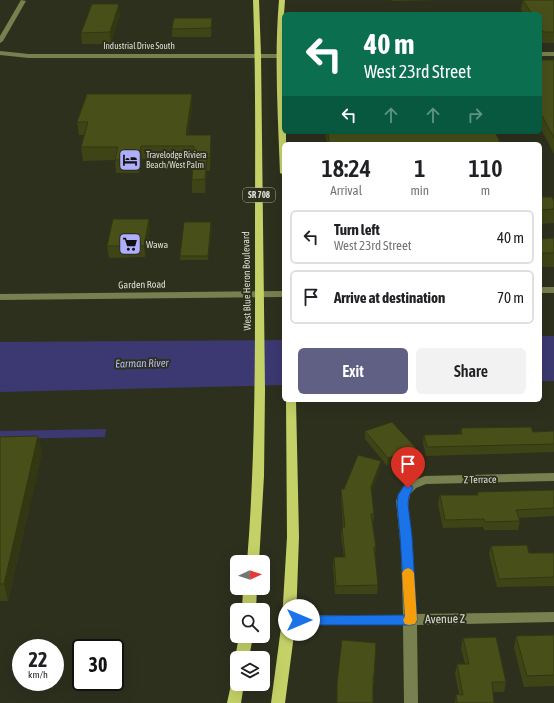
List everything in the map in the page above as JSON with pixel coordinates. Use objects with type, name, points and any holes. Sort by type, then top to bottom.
[{"type":"main road","name":"West Blue Heron Boulevard","points":[[253,555],[261,334],[256,0]]},
{"type":"main road","points":[[282,0],[279,21],[282,57]]},
{"type":"main road","points":[[278,703],[289,620],[293,537],[291,402]]},
{"type":"main road","points":[[234,703],[236,691]]},
{"type":"street","points":[[0,41],[23,2]]},
{"type":"street","name":"Industrial Drive South","points":[[0,53],[29,56],[282,57]]},
{"type":"street","points":[[542,54],[554,54]]},
{"type":"street","points":[[542,60],[554,60]]},
{"type":"street","points":[[542,290],[554,290]]},
{"type":"street","name":"Garden Road","points":[[0,297],[282,294]]},
{"type":"street","name":"Z Terrace","points":[[411,620],[406,536],[402,504],[404,495],[408,488],[415,483],[425,480],[554,477]]},
{"type":"street","name":"Avenue Z","points":[[289,620],[411,620],[554,617]]},
{"type":"street","points":[[411,620],[411,703]]},
{"type":"water","points":[[542,336],[554,336],[554,381],[542,381]]},
{"type":"water","name":"Earman River","points":[[282,340],[282,385],[0,392],[0,342]]},
{"type":"water","points":[[106,429],[105,437],[0,439],[0,431]]},
{"type":"building","points":[[523,0],[554,0],[554,32],[543,32],[542,30],[542,12],[531,12]]},
{"type":"building","points":[[92,4],[119,4],[110,32],[81,33]]},
{"type":"building","points":[[174,18],[212,18],[211,28],[172,29]]},
{"type":"building","points":[[542,60],[554,60],[554,138],[542,116]]},
{"type":"building","points":[[87,94],[192,94],[186,135],[211,135],[210,158],[207,158],[205,179],[192,180],[194,146],[141,146],[138,160],[115,160],[118,147],[81,147],[88,122],[77,122]]},
{"type":"building","points":[[328,134],[496,134],[500,142],[329,142]]},
{"type":"building","points":[[542,197],[552,197],[554,201],[554,209],[542,210]]},
{"type":"building","points":[[113,219],[149,219],[144,246],[107,246]]},
{"type":"building","name":"Wawa","points":[[184,222],[211,222],[208,256],[180,256]]},
{"type":"building","points":[[554,238],[554,253],[542,253],[542,239]]},
{"type":"building","points":[[392,422],[416,448],[388,458],[365,431]]},
{"type":"building","points":[[531,427],[533,432],[554,431],[554,444],[427,447],[424,435],[462,434],[461,428]]},
{"type":"building","points":[[38,436],[4,584],[0,584],[0,437]]},
{"type":"building","points":[[358,455],[381,461],[371,487],[374,514],[371,514],[376,547],[374,547],[378,585],[336,586],[334,557],[345,557],[342,527],[345,527],[341,489],[344,489]]},
{"type":"building","points":[[554,490],[554,508],[516,510],[520,521],[485,522],[484,519],[445,520],[440,495],[478,495],[477,492]]},
{"type":"building","points":[[527,545],[529,553],[554,553],[554,577],[499,579],[491,546]]},
{"type":"building","points":[[554,635],[554,675],[527,676],[516,636]]},
{"type":"building","points":[[496,637],[506,682],[492,682],[494,703],[457,703],[456,694],[463,695],[457,664],[469,664],[463,638]]},
{"type":"building","points":[[342,640],[376,643],[373,676],[373,703],[337,703],[337,683]]},
{"type":"slow traffic","points":[[408,573],[411,620],[409,620]]},
{"type":"place","name":"Travelodge Riviera Beach/West Palm","points":[[130,160]]},
{"type":"place","name":"Wawa","points":[[130,244]]},
{"type":"route","points":[[299,620],[411,620],[406,536],[402,504],[404,495],[408,488]]}]
